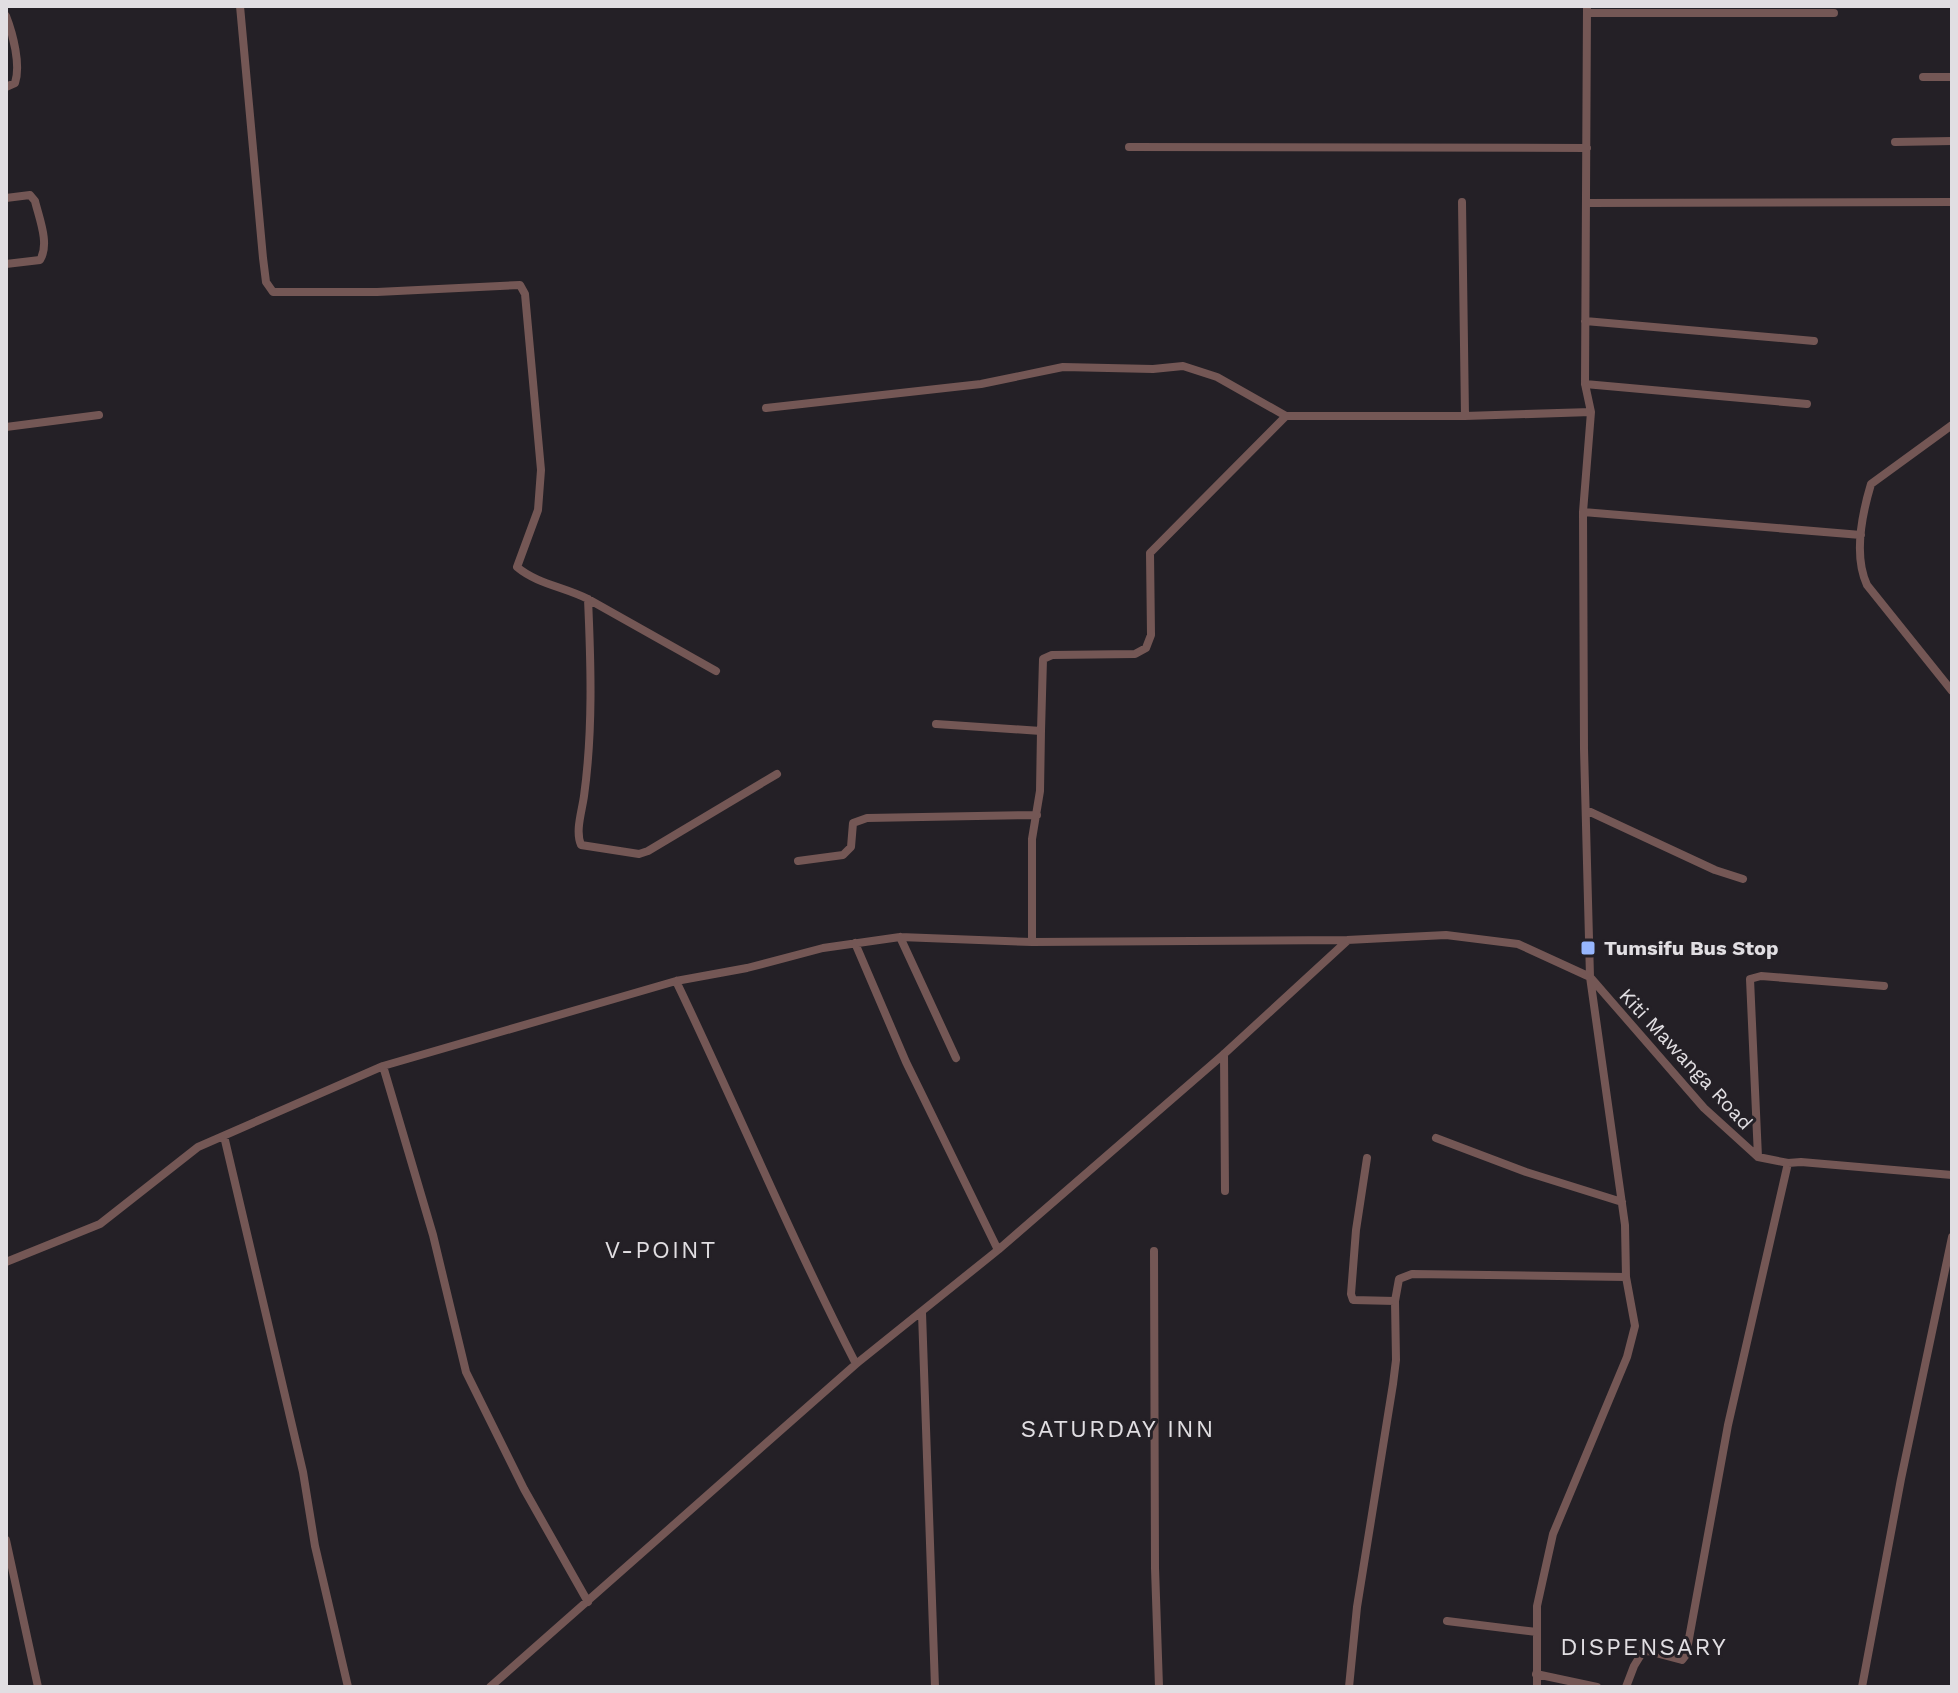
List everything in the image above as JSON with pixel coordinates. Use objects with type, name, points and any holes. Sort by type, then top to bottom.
[{"type":"street","points":[[240,6],[266,282],[273,292],[520,285],[525,294],[541,470],[538,510],[517,567],[530,578],[567,588],[716,671]]},
{"type":"street","points":[[1537,1687],[1537,1606],[1553,1534],[1627,1357],[1635,1326],[1626,1277],[1622,1202],[1590,977],[1583,512],[1591,412],[1585,384],[1587,10],[1834,13]]},
{"type":"street","points":[[6,16],[14,38],[18,74],[15,83],[6,87]]},
{"type":"street","points":[[1923,77],[1952,77]]},
{"type":"street","points":[[1895,142],[1952,141]]},
{"type":"street","points":[[1129,147],[1587,148]]},
{"type":"street","points":[[6,198],[30,195],[35,201],[45,244],[40,260],[6,264]]},
{"type":"street","points":[[1462,202],[1465,416]]},
{"type":"street","points":[[1587,203],[1952,202]]},
{"type":"street","points":[[1585,321],[1814,341]]},
{"type":"street","points":[[766,408],[981,384],[1063,367],[1153,369],[1183,366],[1217,377],[1286,416],[1591,412]]},
{"type":"street","points":[[1585,384],[1807,404]]},
{"type":"street","points":[[6,427],[99,415]]},
{"type":"street","points":[[1032,942],[1032,839],[1042,770],[1043,659],[1052,655],[1135,654],[1146,648],[1151,635],[1150,553],[1286,416]]},
{"type":"street","points":[[1952,425],[1871,484],[1861,535],[1862,575],[1867,585],[1952,691]]},
{"type":"street","points":[[1583,512],[1861,535]]},
{"type":"street","points":[[588,599],[592,687],[587,772],[578,833],[581,845],[639,854],[648,851],[777,774]]},
{"type":"street","points":[[936,724],[1041,731]]},
{"type":"street","points":[[1586,810],[1715,870],[1743,879]]},
{"type":"street","points":[[798,861],[843,855],[851,847],[853,823],[867,818],[1037,815]]},
{"type":"street","points":[[6,1262],[100,1224],[198,1147],[383,1066],[676,981],[855,943],[900,937],[1032,942],[1347,940],[1446,935],[1518,944],[1590,977]]},
{"type":"street","points":[[900,937],[956,1058]]},
{"type":"street","points":[[490,1687],[856,1364],[998,1250],[1224,1054],[1347,940]]},
{"type":"street","points":[[855,943],[906,1062],[998,1250]]},
{"type":"street","points":[[1758,1157],[1750,979],[1761,976],[1884,986]]},
{"type":"street","name":"Kiti Mawanga Road","points":[[1590,977],[1704,1108],[1758,1157],[1788,1163],[1952,1175]]},
{"type":"street","points":[[676,981],[814,1282],[856,1364]]},
{"type":"street","points":[[1224,1054],[1225,1191]]},
{"type":"street","points":[[383,1066],[433,1235],[466,1372],[524,1489],[588,1602]]},
{"type":"street","points":[[224,1136],[303,1472],[315,1546],[348,1687]]},
{"type":"street","points":[[1436,1138],[1526,1172],[1622,1202]]},
{"type":"street","points":[[1367,1158],[1356,1230],[1351,1294],[1353,1300],[1361,1302],[1395,1301]]},
{"type":"street","points":[[1626,1687],[1642,1653],[1648,1651],[1682,1660],[1686,1655],[1728,1425],[1788,1163]]},
{"type":"street","points":[[1862,1687],[1901,1479],[1952,1237]]},
{"type":"street","points":[[1154,1251],[1155,1568],[1159,1687]]},
{"type":"street","points":[[1349,1687],[1357,1607],[1394,1372],[1395,1301],[1399,1279],[1412,1274],[1626,1277]]},
{"type":"street","points":[[922,1313],[935,1687]]},
{"type":"street","points":[[6,1540],[38,1687]]},
{"type":"street","points":[[1447,1621],[1537,1632]]},
{"type":"street","points":[[1536,1674],[1597,1687]]},
{"type":"place","name":"Tumsifu Bus Stop","points":[[1588,948]]},
{"type":"district","name":"V-POINT","points":[[661,1250]]},
{"type":"district","name":"SATURDAY INN","points":[[1118,1429]]},
{"type":"district","name":"DISPENSARY","points":[[1644,1647]]}]
